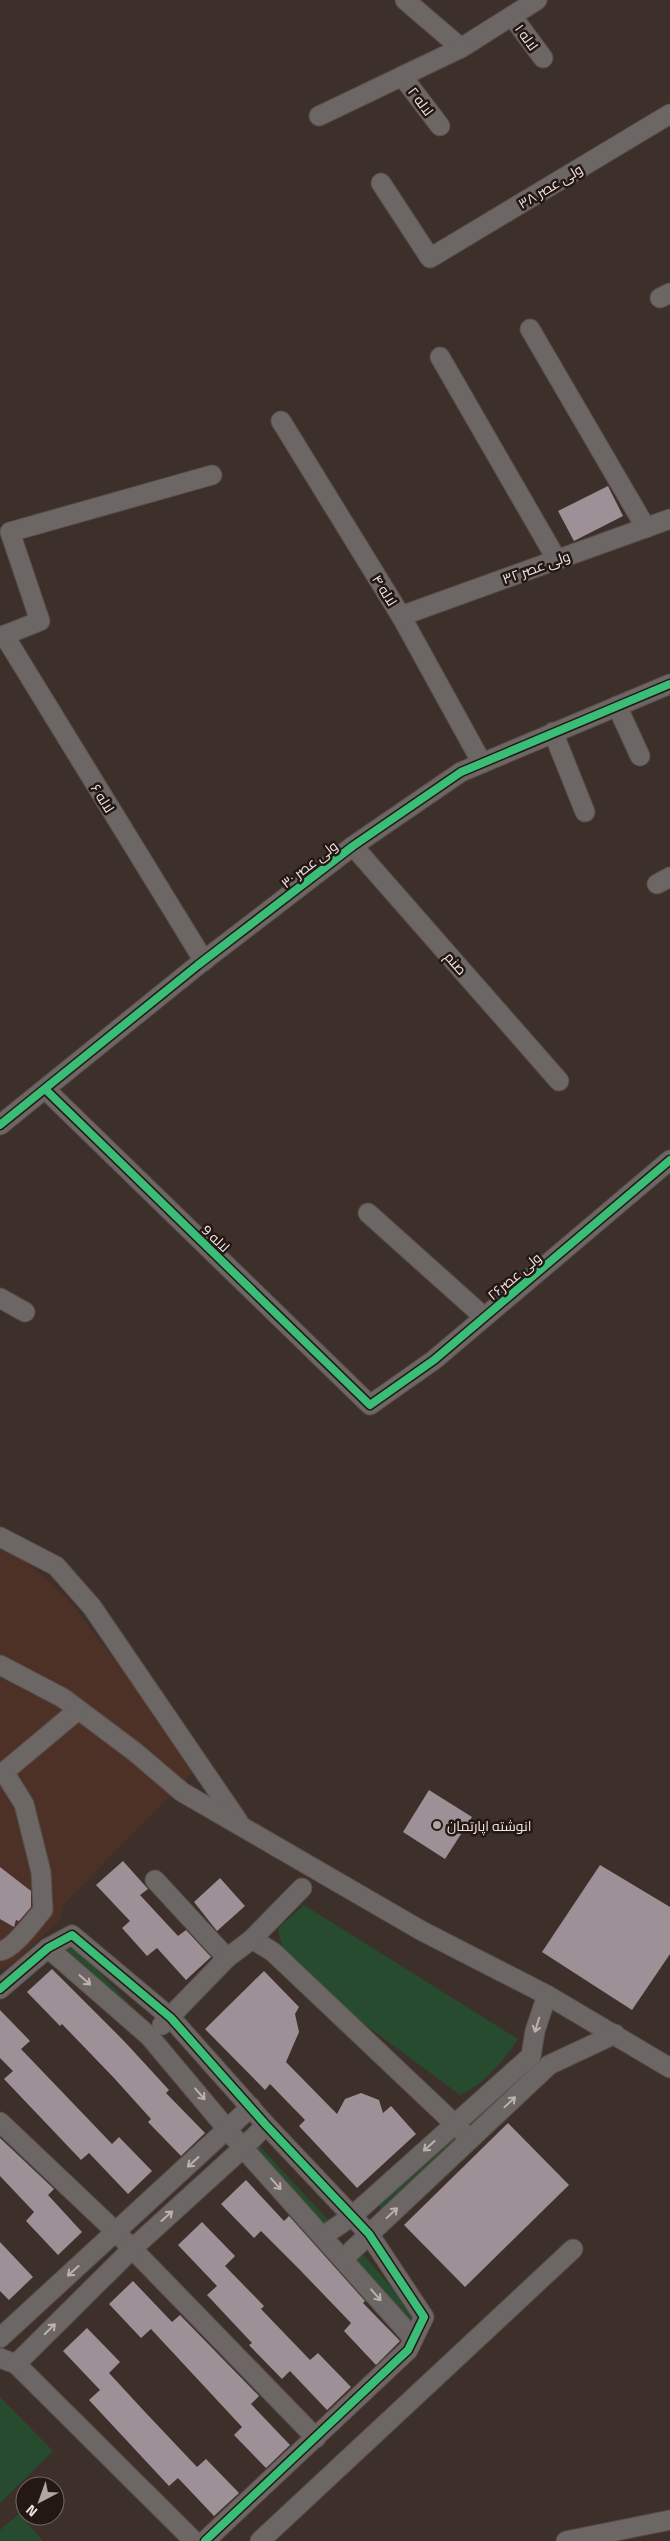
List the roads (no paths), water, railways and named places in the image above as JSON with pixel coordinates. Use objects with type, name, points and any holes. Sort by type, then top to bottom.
[{"type":"street","points":[[404,0],[460,48]]},
{"type":"street","points":[[319,116],[460,48],[537,0]]},
{"type":"street","name":"لاله ۱","points":[[512,16],[543,58]]},
{"type":"street","name":"لاله ۲","points":[[402,76],[440,126]]},
{"type":"street","name":"ولی عصر ۳۸","points":[[381,184],[430,258],[670,114]]},
{"type":"street","points":[[530,329],[646,528]]},
{"type":"street","points":[[440,357],[557,560]]},
{"type":"street","name":"لاله ۴","points":[[281,421],[401,616],[482,762]]},
{"type":"street","points":[[2,636],[40,621],[10,532],[212,475]]},
{"type":"street","name":"ولی عصر ۳۲","points":[[401,616],[670,519]]},
{"type":"street","name":"لاله ۶","points":[[2,636],[204,961]]},
{"type":"street","name":"ولی عصر ۳۰","points":[[0,1125],[204,961],[353,846],[461,772],[670,684]]},
{"type":"street","points":[[617,706],[640,756]]},
{"type":"street","points":[[554,732],[585,812]]},
{"type":"street","name":"صنم","points":[[353,846],[559,1081]]},
{"type":"street","name":"لاله 9","points":[[45,1089],[370,1405]]},
{"type":"street","name":"ولی عصر۲۶","points":[[370,1405],[434,1360],[670,1160]]},
{"type":"street","points":[[368,1213],[484,1317]]},
{"type":"street","points":[[0,1298],[24,1312]]},
{"type":"street","points":[[0,1537],[56,1566],[92,1607],[241,1826]]},
{"type":"street","points":[[0,1665],[63,1698],[135,1752],[182,1792],[422,1931],[547,1995],[670,2068]]},
{"type":"street","points":[[0,1951],[14,1942],[42,1910],[41,1872],[24,1804],[2,1772],[78,1710]]},
{"type":"street","points":[[155,1880],[228,1958]]},
{"type":"street","points":[[149,2036],[171,2018],[228,1958],[252,1939],[302,1888]]},
{"type":"street","points":[[0,1989],[48,1948],[72,1935],[171,2018],[266,2125],[369,2234],[424,2317],[412,2337],[408,2350],[205,2541]]},
{"type":"street","points":[[252,1939],[272,1952],[470,2139]]},
{"type":"street","points":[[48,1948],[149,2036],[244,2148],[344,2258],[412,2337]]},
{"type":"street","points":[[323,2236],[351,2217],[531,2056],[535,2031],[547,1995]]},
{"type":"street","points":[[344,2258],[549,2065],[615,2034]]},
{"type":"street","points":[[0,2338],[251,2107]]},
{"type":"street","points":[[0,2122],[116,2232],[316,2438]]},
{"type":"street","points":[[194,2541],[8,2361],[244,2148],[266,2125]]},
{"type":"street","points":[[260,2541],[573,2249]]},
{"type":"street","points":[[566,2541],[670,2520]]},
{"type":"place","name":"انوشته اپارتمان","points":[[437,1825]]}]
